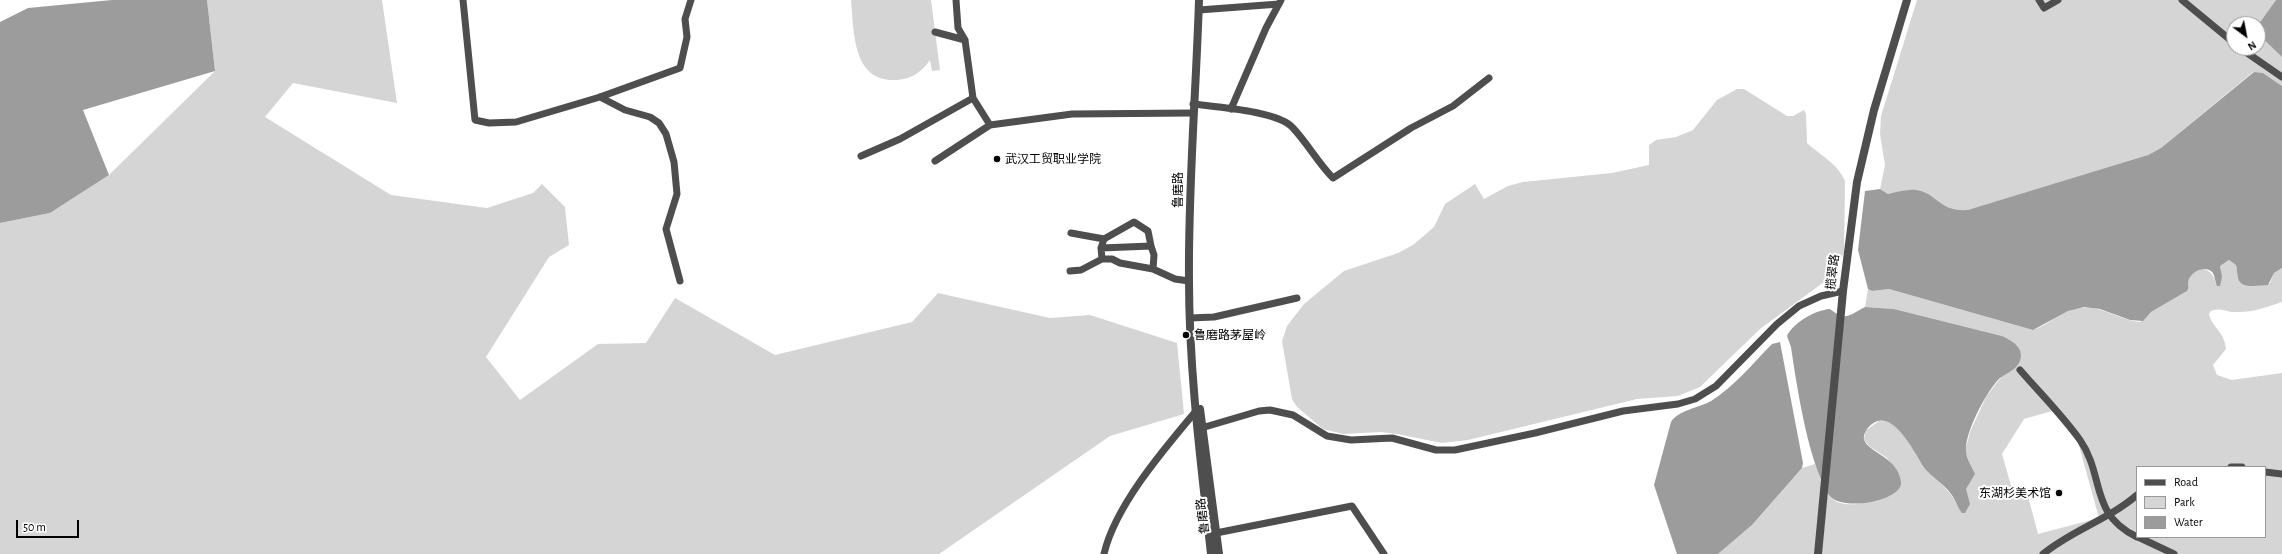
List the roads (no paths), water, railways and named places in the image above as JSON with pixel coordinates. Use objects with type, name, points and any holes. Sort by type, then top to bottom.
[{"type":"street","points":[[463,0],[475,120],[489,124],[516,122],[600,97],[680,68],[687,37],[685,19],[691,0]]},
{"type":"street","points":[[956,0],[958,28],[965,40],[973,98],[990,125]]},
{"type":"street","name":"鲁磨路","points":[[1200,0],[1190,171],[1189,281],[1196,412],[1201,428]]},
{"type":"street","name":"揽翠路","points":[[1818,554],[1843,291],[1863,149],[1907,0]]},
{"type":"street","points":[[2039,0],[2044,8],[2058,0]]},
{"type":"street","points":[[2182,0],[2226,36]]},
{"type":"street","points":[[1199,10],[1280,2]]},
{"type":"street","points":[[1231,109],[1266,28],[1280,2]]},
{"type":"street","points":[[935,32],[965,40]]},
{"type":"street","points":[[2251,56],[2282,78]]},
{"type":"street","points":[[1194,104],[1275,117],[1289,124],[1333,178],[1412,128],[1453,106],[1489,78]]},
{"type":"street","points":[[600,97],[625,110],[650,117],[659,123],[666,134],[674,162],[677,194],[666,229],[680,281]]},
{"type":"street","points":[[861,156],[900,139],[973,98]]},
{"type":"street","points":[[935,161],[990,125],[1072,114],[1193,113]]},
{"type":"street","points":[[1071,233],[1104,238],[1134,222],[1148,231],[1154,255],[1153,269]]},
{"type":"street","points":[[1102,259],[1101,248],[1104,238]]},
{"type":"street","points":[[1101,248],[1151,246]]},
{"type":"street","points":[[1070,271],[1081,270],[1102,259],[1112,259],[1120,263],[1153,269],[1176,279],[1189,281]]},
{"type":"street","points":[[1201,428],[1259,411],[1270,410],[1293,415],[1327,436],[1351,440],[1392,438],[1427,448],[1444,450],[1473,447],[1623,411],[1678,404],[1700,396],[1716,386],[1777,324],[1799,306],[1821,296],[1843,291]]},
{"type":"street","points":[[1190,318],[1214,317],[1297,298]]},
{"type":"street","points":[[2020,370],[2080,440],[2110,516],[2118,526],[2136,536]]},
{"type":"street","name":"鲁磨路","points":[[1194,381],[1213,533],[1219,554]]},
{"type":"street","points":[[1104,554],[1108,537],[1120,514],[1168,446],[1196,412]]},
{"type":"street","points":[[2266,472],[2282,474]]},
{"type":"street","points":[[2043,554],[2059,542],[2110,516],[2136,496]]},
{"type":"street","points":[[1213,533],[1352,506],[1384,554]]},
{"type":"street","name":"鲁磨路","points":[[1210,554],[1213,533]]},
{"type":"street","points":[[2139,538],[2174,554]]},
{"type":"water","points":[[112,0],[207,0],[215,71],[83,110],[109,175],[50,213],[0,223],[0,22],[28,8]]},
{"type":"water","points":[[2276,0],[2282,0],[2282,57],[2266,42],[2266,16],[2264,16]]},
{"type":"water","points":[[2254,72],[2263,73],[2282,86],[2282,268],[2274,273],[2268,285],[2251,286],[2243,284],[2238,278],[2236,265],[2229,260],[2220,266],[2222,277],[2220,286],[2217,286],[2213,273],[2207,269],[2197,271],[2189,279],[2187,291],[2151,312],[2143,321],[2130,320],[2100,309],[2084,307],[2068,311],[2033,330],[1889,289],[1872,291],[1868,289],[1858,250],[1865,191],[1880,189],[1888,194],[1906,190],[1916,190],[1929,195],[1950,208],[1968,210],[2148,155],[2161,148]]},
{"type":"water","points":[[1865,307],[1894,309],[2002,336],[2014,343],[2020,350],[2021,358],[2019,363],[2014,369],[1999,379],[1992,387],[1972,424],[1966,454],[1975,474],[1966,489],[1970,504],[1965,513],[1962,513],[1948,490],[1923,466],[1902,434],[1888,422],[1880,421],[1872,424],[1864,435],[1864,440],[1871,449],[1883,456],[1895,467],[1901,482],[1899,489],[1892,495],[1882,499],[1856,504],[1834,500],[1828,494],[1821,479],[1809,443],[1800,402],[1791,347],[1787,336],[1799,322],[1818,312],[1830,309],[1840,315],[1848,316]]},
{"type":"water","points":[[1780,342],[1803,463],[1802,468],[1752,525],[1718,554],[1677,554],[1654,485],[1671,422],[1679,415],[1711,401],[1728,389],[1772,344]]},
{"type":"place","name":"武汉工贸职业学院","points":[[997,159]]},
{"type":"place","name":"鲁磨路茅屋岭","points":[[1186,335]]},
{"type":"place","name":"东湖杉美术馆","points":[[2059,493]]}]
